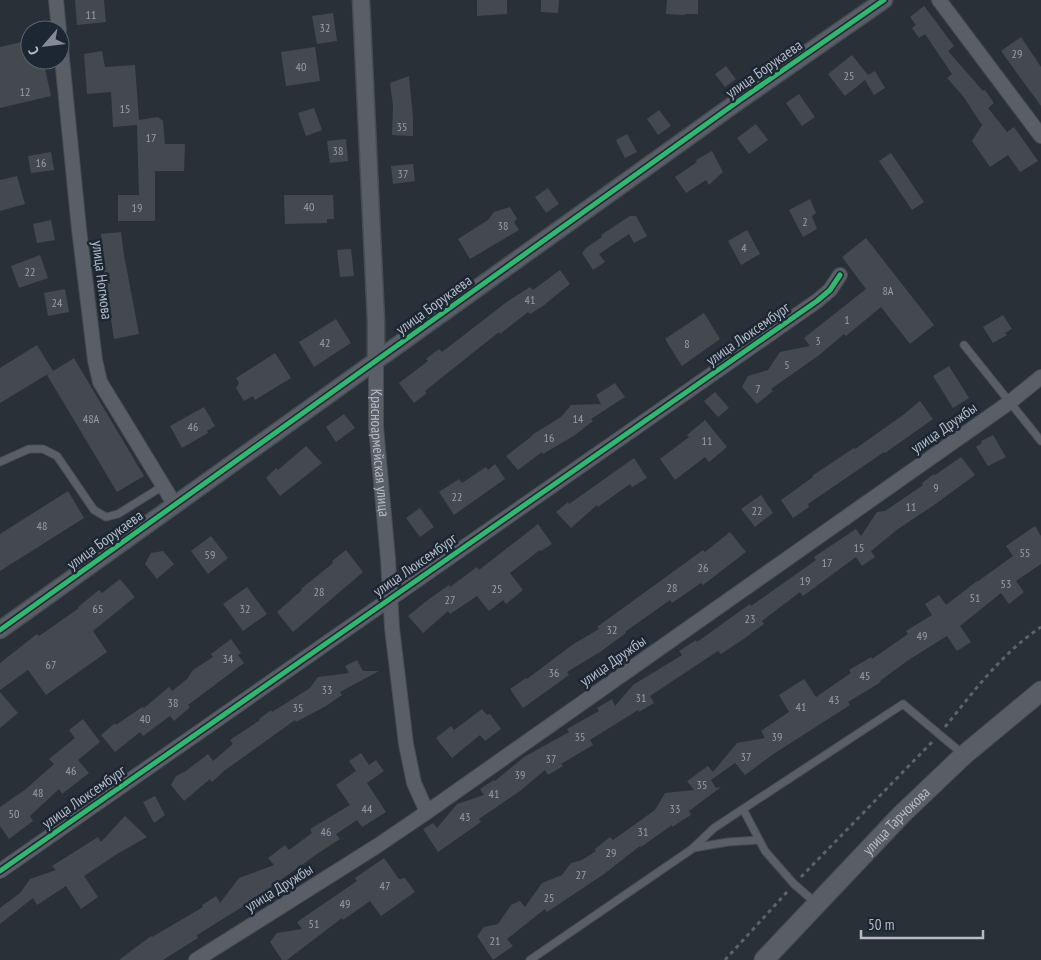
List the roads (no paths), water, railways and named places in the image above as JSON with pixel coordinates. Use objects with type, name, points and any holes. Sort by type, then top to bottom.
[{"type":"main road","name":"улица Тарчокова","points":[[764,960],[896,820],[964,755],[1041,691]]},
{"type":"street","points":[[56,0],[58,20]]},
{"type":"street","name":"Красноармейская улица","points":[[361,0],[376,321],[376,427],[388,559],[389,598],[406,744],[414,783],[427,812]]},
{"type":"street","name":"улица Борукаева","points":[[0,630],[740,100],[884,0]]},
{"type":"street","points":[[939,0],[1041,136]]},
{"type":"street","name":"улица Ногмова","points":[[63,70],[79,229],[98,375],[112,404],[175,505]]},
{"type":"street","name":"улица Люксембург","points":[[0,871],[817,301],[830,290],[840,274]]},
{"type":"street","name":"улица Дружбы","points":[[196,960],[377,846],[427,812],[1010,402],[1041,377]]},
{"type":"lane","points":[[964,345],[1041,440]]},
{"type":"lane","points":[[0,462],[29,450],[43,449],[57,456],[94,510],[106,517],[118,514],[163,486]]},
{"type":"lane","points":[[530,960],[692,848],[714,828],[902,704],[964,755]]},
{"type":"lane","points":[[743,809],[765,851],[794,884],[817,904]]},
{"type":"lane","points":[[692,848],[728,842],[759,840]]}]
